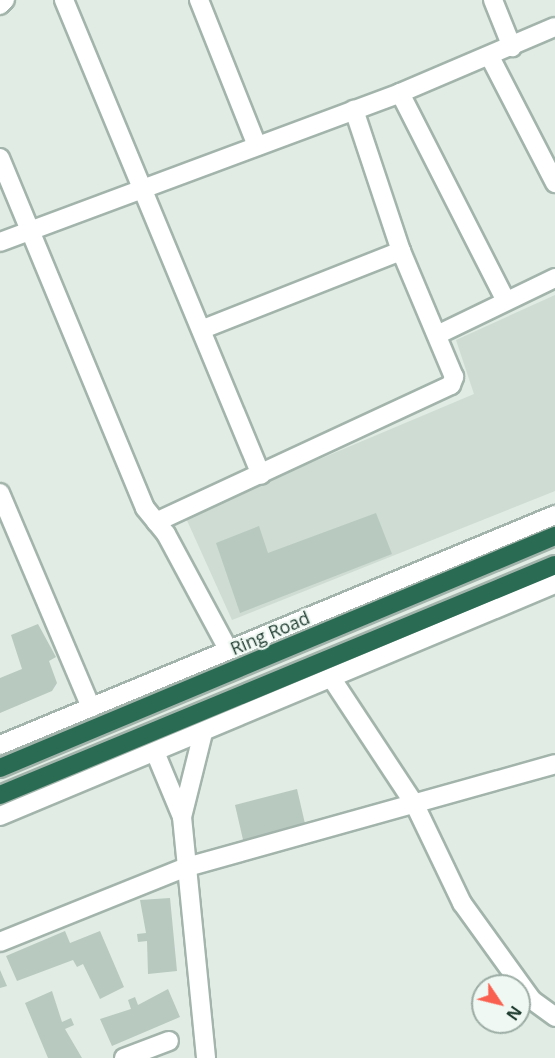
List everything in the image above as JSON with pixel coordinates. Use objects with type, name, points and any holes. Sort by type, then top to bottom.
[{"type":"highway","name":"Ring Road","points":[[0,768],[555,536]]},
{"type":"highway","points":[[0,795],[555,565]]},
{"type":"street","points":[[0,5],[5,0]]},
{"type":"street","points":[[64,0],[203,329],[261,475]]},
{"type":"street","points":[[199,0],[257,146]]},
{"type":"street","points":[[493,0],[512,46]]},
{"type":"street","points":[[0,242],[400,93],[490,57],[555,27]]},
{"type":"street","points":[[490,57],[555,183]]},
{"type":"street","points":[[400,93],[506,301]]},
{"type":"street","points":[[156,522],[451,385],[454,377],[401,251],[354,110]]},
{"type":"street","points":[[0,158],[28,231],[145,508],[156,522],[228,649]]},
{"type":"street","points":[[203,329],[401,251]]},
{"type":"street","points":[[437,335],[555,278]]},
{"type":"street","points":[[0,493],[7,532],[91,707]]},
{"type":"street","points":[[0,746],[228,649],[555,515]]},
{"type":"street","points":[[0,816],[555,584]]},
{"type":"street","points":[[332,679],[415,805],[462,903],[532,1000],[555,1017]]},
{"type":"street","points":[[182,817],[202,733]]},
{"type":"street","points":[[155,752],[182,817],[206,1058]]},
{"type":"street","points":[[0,942],[187,867],[555,764]]},
{"type":"street","points":[[124,1058],[169,1041]]},
{"type":"shaded area","points":[[555,295],[555,491],[232,620],[185,516],[474,394],[456,340]]},
{"type":"building","points":[[376,513],[392,554],[240,613],[216,543],[259,526],[268,553]]},
{"type":"building","points":[[38,624],[56,657],[49,661],[57,683],[52,691],[0,713],[0,678],[22,669],[11,635]]},
{"type":"building","points":[[297,789],[306,828],[244,844],[235,805]]},
{"type":"building","points":[[170,898],[177,971],[148,974],[147,941],[138,942],[137,934],[146,933],[140,900]]},
{"type":"building","points":[[65,931],[70,943],[100,931],[124,987],[100,999],[83,964],[77,967],[73,960],[17,981],[6,956]]},
{"type":"building","points":[[0,970],[7,986],[0,988]]},
{"type":"building","points":[[168,989],[180,1017],[112,1046],[100,1019],[131,1009],[128,1000],[135,997],[138,1005]]},
{"type":"building","points":[[52,991],[62,1022],[71,1018],[74,1025],[65,1029],[82,1058],[48,1058],[25,1003]]}]
